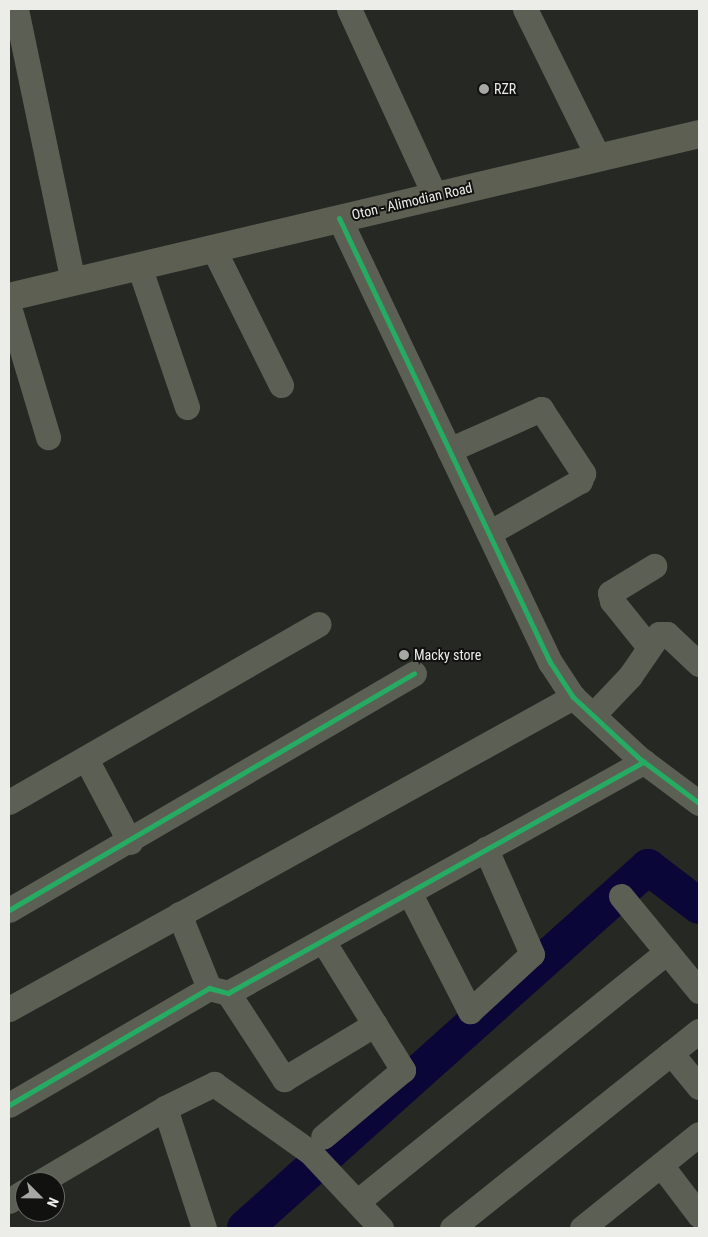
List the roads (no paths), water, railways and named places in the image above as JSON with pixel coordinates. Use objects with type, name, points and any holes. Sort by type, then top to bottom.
[{"type":"main road","name":"Oton - Alimodian Road","points":[[9,297],[699,134]]},
{"type":"street","points":[[16,9],[73,282]]},
{"type":"street","points":[[349,9],[434,196]]},
{"type":"street","points":[[525,9],[598,157]]},
{"type":"street","points":[[339,218],[550,662],[573,696],[593,715],[644,761],[699,803]]},
{"type":"street","points":[[213,248],[281,385]]},
{"type":"street","points":[[139,266],[187,407]]},
{"type":"street","points":[[9,307],[48,437]]},
{"type":"street","points":[[449,450],[541,409],[583,473],[580,482],[488,533]]},
{"type":"street","points":[[649,647],[612,601],[610,592],[654,566]]},
{"type":"street","points":[[9,802],[319,624]]},
{"type":"street","points":[[593,715],[630,676],[660,634],[667,634],[699,664]]},
{"type":"street","points":[[9,910],[130,842],[414,673]]},
{"type":"street","points":[[9,1009],[573,696]]},
{"type":"street","points":[[86,759],[130,842]]},
{"type":"street","points":[[9,1105],[219,990],[323,941],[644,761]]},
{"type":"street","points":[[409,892],[470,1011],[532,954],[486,849]]},
{"type":"street","points":[[621,896],[699,991]]},
{"type":"street","points":[[178,914],[219,990],[284,1079],[375,1024]]},
{"type":"street","points":[[319,1151],[403,1070],[323,941]]},
{"type":"street","points":[[358,1201],[667,952]]},
{"type":"street","points":[[452,1228],[699,1031]]},
{"type":"street","points":[[671,1053],[699,1087]]},
{"type":"street","points":[[57,1172],[165,1108],[209,1085],[221,1086],[319,1151],[381,1228]]},
{"type":"street","points":[[165,1108],[204,1228]]},
{"type":"street","points":[[582,1228],[699,1134]]},
{"type":"street","points":[[661,1165],[699,1215]]},
{"type":"waterway","points":[[245,1228],[648,867],[699,906]]},
{"type":"place","name":"RZR","points":[[484,89]]},
{"type":"place","name":"Macky store","points":[[404,655]]}]
